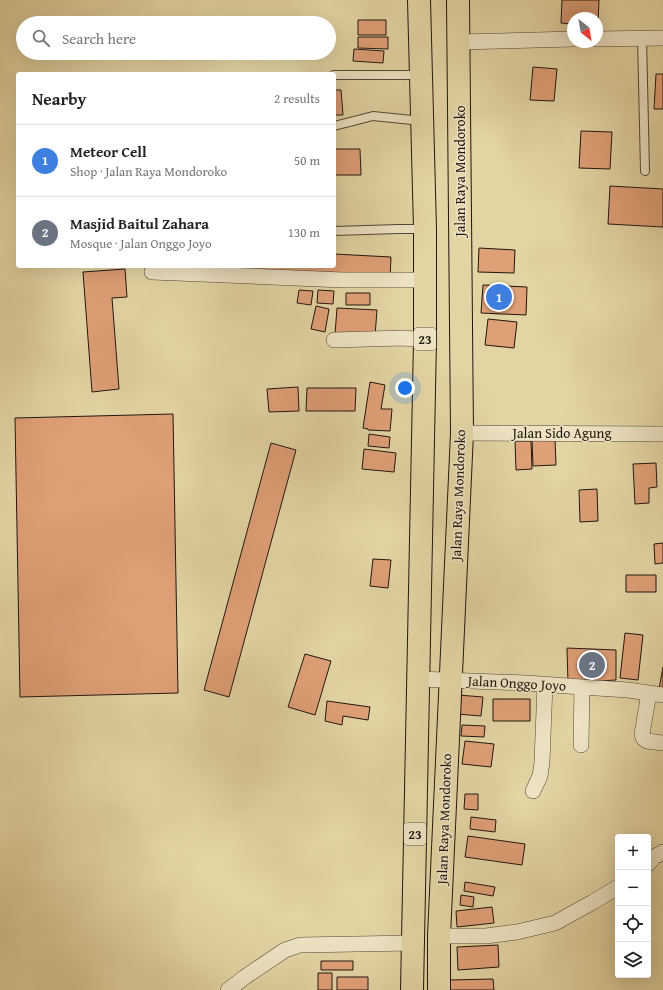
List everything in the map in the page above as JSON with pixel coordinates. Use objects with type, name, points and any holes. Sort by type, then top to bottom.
[{"type":"highway","name":"Jalan Raya Mondoroko","points":[[412,990],[425,280],[419,0]]},
{"type":"highway","name":"Jalan Raya Mondoroko","points":[[439,990],[439,936],[462,433],[458,0]]},
{"type":"street","points":[[603,39],[663,38]]},
{"type":"street","points":[[459,42],[567,39]]},
{"type":"street","points":[[152,272],[343,280],[425,280]]},
{"type":"street","points":[[334,340],[403,338],[424,340]]},
{"type":"street","name":"Jalan Sido Agung","points":[[462,433],[663,434]]},
{"type":"street","name":"Jalan Onggo Joyo","points":[[418,678],[545,684],[628,690],[656,694]]},
{"type":"street","points":[[532,791],[540,776],[542,762],[545,684]]},
{"type":"street","points":[[581,745],[582,687]]},
{"type":"street","points":[[656,694],[642,734],[643,738],[647,741],[663,743]]},
{"type":"street","points":[[651,861],[663,852]]},
{"type":"street","points":[[439,936],[486,936],[517,932],[555,923],[615,889]]},
{"type":"street","points":[[228,990],[285,950],[300,945],[413,943]]},
{"type":"lane","points":[[642,38],[645,171]]},
{"type":"lane","points":[[336,75],[421,75]]},
{"type":"lane","points":[[336,125],[373,116],[422,121]]},
{"type":"lane","points":[[336,231],[425,229]]},
{"type":"building","points":[[562,0],[599,0],[599,12],[567,12],[567,24],[561,23]]},
{"type":"building","points":[[358,20],[386,20],[386,35],[358,35]]},
{"type":"building","points":[[358,37],[388,37],[388,49],[358,48]]},
{"type":"building","points":[[354,49],[384,51],[383,63],[353,61]]},
{"type":"building","points":[[533,67],[557,69],[554,101],[530,100]]},
{"type":"building","points":[[656,74],[663,74],[663,109],[654,109]]},
{"type":"building","points":[[336,90],[341,90],[343,115],[336,115]]},
{"type":"building","points":[[581,131],[612,132],[610,169],[579,168]]},
{"type":"building","points":[[336,149],[360,149],[361,175],[336,175]]},
{"type":"building","points":[[610,186],[663,189],[663,227],[608,224]]},
{"type":"building","points":[[479,248],[515,250],[514,273],[478,272]]},
{"type":"building","points":[[336,254],[391,257],[390,279],[189,268],[336,268]]},
{"type":"building","points":[[125,269],[127,297],[112,298],[119,389],[92,392],[83,272]]},
{"type":"building","points":[[483,285],[527,287],[526,315],[481,313]]},
{"type":"building","points":[[299,290],[313,291],[311,305],[297,303]]},
{"type":"building","points":[[318,290],[334,291],[333,304],[317,303]]},
{"type":"building","points":[[346,293],[370,293],[370,305],[346,305]]},
{"type":"building","points":[[316,306],[329,309],[325,332],[311,329]]},
{"type":"building","points":[[337,308],[377,310],[375,336],[335,334]]},
{"type":"building","points":[[488,319],[517,322],[514,348],[485,345]]},
{"type":"building","points":[[370,382],[385,385],[381,409],[392,409],[390,431],[368,430],[363,428]]},
{"type":"building","points":[[298,387],[299,411],[269,412],[267,389]]},
{"type":"building","points":[[307,388],[356,388],[355,411],[306,411]]},
{"type":"building","points":[[173,414],[178,693],[20,697],[15,418]]},
{"type":"building","points":[[369,434],[390,437],[389,448],[368,446]]},
{"type":"building","points":[[555,439],[556,465],[533,466],[532,440]]},
{"type":"building","points":[[515,441],[531,441],[532,469],[516,470]]},
{"type":"building","points":[[271,443],[296,450],[229,697],[204,690]]},
{"type":"building","points":[[364,449],[396,453],[394,472],[362,469]]},
{"type":"building","points":[[656,463],[657,487],[649,488],[649,503],[635,504],[633,464]]},
{"type":"building","points":[[597,489],[598,521],[580,522],[579,490]]},
{"type":"building","points":[[663,543],[663,563],[655,564],[654,544]]},
{"type":"building","points":[[373,559],[391,560],[388,588],[370,586]]},
{"type":"building","points":[[626,575],[656,575],[656,592],[626,592]]},
{"type":"building","points":[[625,633],[643,635],[638,680],[620,678]]},
{"type":"building","points":[[567,648],[616,650],[616,680],[568,683]]},
{"type":"building","points":[[305,654],[331,661],[315,715],[288,707]]},
{"type":"building","points":[[663,667],[663,690],[659,689]]},
{"type":"building","points":[[458,695],[483,697],[481,716],[457,714]]},
{"type":"building","points":[[493,699],[530,699],[530,721],[493,721]]},
{"type":"building","points":[[327,701],[370,707],[368,720],[343,716],[342,725],[325,721]]},
{"type":"building","points":[[462,725],[485,726],[484,737],[461,736]]},
{"type":"building","points":[[465,741],[494,744],[491,767],[462,764]]},
{"type":"building","points":[[465,794],[478,794],[478,810],[464,809]]},
{"type":"building","points":[[471,817],[496,820],[495,832],[470,829]]},
{"type":"building","points":[[468,836],[525,844],[522,865],[465,857]]},
{"type":"building","points":[[465,882],[495,887],[493,896],[464,891]]},
{"type":"building","points":[[461,895],[474,897],[473,907],[460,905]]},
{"type":"building","points":[[492,907],[494,923],[457,927],[456,911]]},
{"type":"building","points":[[498,945],[499,967],[458,970],[457,947]]},
{"type":"building","points":[[321,961],[353,961],[353,970],[321,970]]},
{"type":"building","points":[[318,973],[332,973],[332,990],[318,990]]},
{"type":"building","points":[[337,977],[368,977],[368,990],[337,990]]},
{"type":"building","points":[[493,979],[494,990],[449,990],[449,980]]},
{"type":"place","name":"Meteor Cell","points":[[499,297]]},
{"type":"place","name":"Masjid Baitul Zahara","points":[[592,665]]}]
